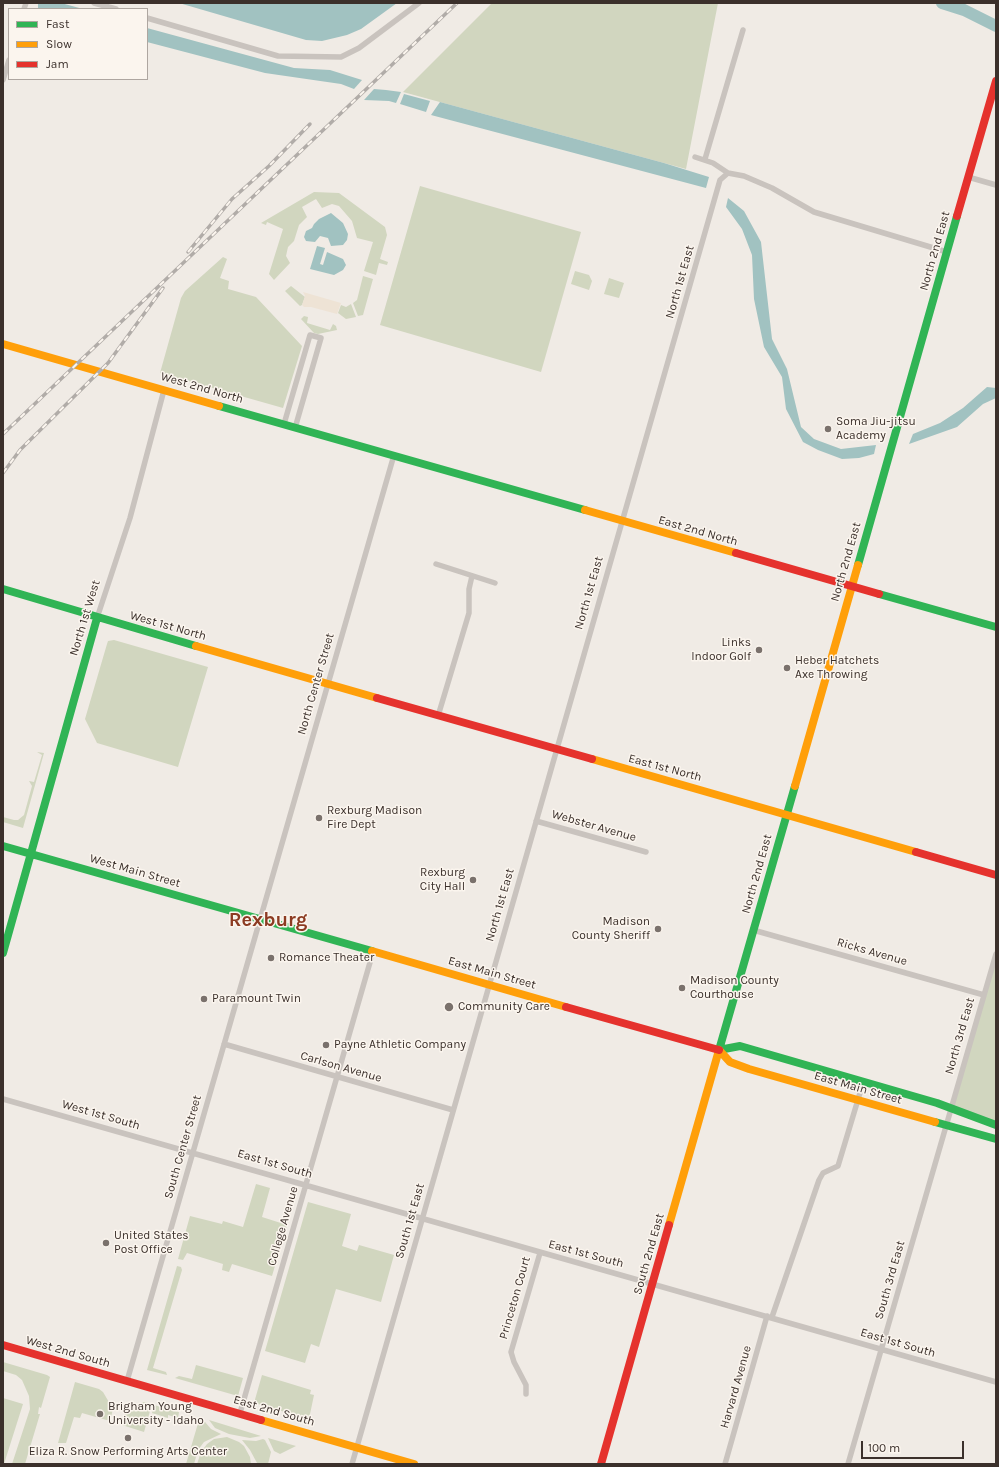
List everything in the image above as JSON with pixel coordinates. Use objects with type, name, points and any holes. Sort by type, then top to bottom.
[{"type":"main road","name":"North 2nd East","points":[[719,1050],[996,80]]},
{"type":"main road","name":"West 2nd North","points":[[3,344],[394,455]]},
{"type":"main road","name":"East 2nd North","points":[[394,455],[851,587],[996,627]]},
{"type":"main road","name":"West 1st North","points":[[3,589],[327,685]]},
{"type":"main road","name":"North 1st West","points":[[3,953],[97,618]]},
{"type":"main road","name":"East 1st North","points":[[327,685],[786,814],[996,875]]},
{"type":"main road","name":"West Main Street","points":[[3,846],[260,919]]},
{"type":"main road","name":"East Main Street","points":[[260,919],[719,1050],[740,1046],[863,1083],[937,1103],[996,1125]]},
{"type":"main road","name":"East Main Street","points":[[719,1050],[730,1062],[749,1069],[996,1139]]},
{"type":"main road","name":"South 2nd East","points":[[601,1464],[719,1050]]},
{"type":"main road","name":"West 2nd South","points":[[3,1345],[127,1381]]},
{"type":"main road","name":"East 2nd South","points":[[127,1381],[414,1464]]},
{"type":"street","points":[[94,3],[112,8]]},
{"type":"street","points":[[148,18],[278,56],[341,57],[359,48],[418,3]]},
{"type":"street","points":[[706,159],[742,30]]},
{"type":"street","points":[[3,80],[8,63]]},
{"type":"street","points":[[695,157],[706,159],[728,173],[753,179],[814,212],[947,252]]},
{"type":"street","name":"North 1st East","points":[[489,985],[720,180],[728,173]]},
{"type":"street","points":[[968,177],[996,185]]},
{"type":"street","points":[[284,424],[310,335],[316,336],[321,338],[295,428]]},
{"type":"street","name":"North 1st West","points":[[97,618],[130,518],[164,390]]},
{"type":"street","name":"North Center Street","points":[[260,919],[394,455]]},
{"type":"street","points":[[436,564],[495,583]]},
{"type":"street","points":[[438,716],[469,613],[469,589],[472,576]]},
{"type":"street","name":"Webster Avenue","points":[[536,821],[646,852]]},
{"type":"street","name":"South Center Street","points":[[127,1381],[260,919]]},
{"type":"street","name":"Ricks Avenue","points":[[753,930],[984,995]]},
{"type":"street","name":"College Avenue","points":[[240,1413],[338,1078],[373,952]]},
{"type":"street","name":"North 3rd East","points":[[946,1126],[996,954]]},
{"type":"street","name":"South 1st East","points":[[352,1464],[452,1110],[489,985]]},
{"type":"street","name":"Carlson Avenue","points":[[224,1044],[452,1110]]},
{"type":"street","name":"Harvard Avenue","points":[[725,1464],[770,1317],[818,1180],[823,1173],[838,1166],[863,1083]]},
{"type":"street","name":"West 1st South","points":[[3,1099],[194,1152]]},
{"type":"street","name":"South 3rd East","points":[[848,1464],[946,1126]]},
{"type":"street","name":"East 1st South","points":[[194,1152],[540,1253],[996,1382]]},
{"type":"street","name":"Princeton Court","points":[[526,1394],[526,1384],[514,1362],[511,1352],[540,1253]]},
{"type":"green space","points":[[492,3],[718,3],[686,169],[403,92]]},
{"type":"green space","points":[[420,186],[581,232],[541,372],[380,325]]},
{"type":"green space","points":[[314,192],[339,193],[385,227],[387,235],[380,259],[388,262],[387,265],[379,263],[376,275],[364,271],[373,242],[357,238],[352,221],[339,206],[332,204],[322,208],[316,199],[302,207],[307,217],[299,225],[294,241],[288,247],[286,256],[290,263],[274,280],[269,274],[283,229],[267,222],[266,225],[261,223]]},
{"type":"green space","points":[[223,257],[227,259],[220,278],[229,281],[228,289],[256,297],[302,346],[283,408],[160,373],[181,298],[185,291]]},
{"type":"green space","points":[[575,271],[589,275],[592,281],[589,290],[571,284]]},
{"type":"green space","points":[[363,276],[373,279],[363,315],[358,316],[353,303],[357,300]]},
{"type":"green space","points":[[609,278],[624,283],[619,298],[604,294]]},
{"type":"green space","points":[[291,286],[305,297],[302,305],[300,306],[285,291]]},
{"type":"green space","points":[[351,304],[356,317],[346,319],[338,313],[341,305],[346,307]]},
{"type":"green space","points":[[304,316],[308,317],[307,323],[330,330],[333,324],[336,326],[337,330],[318,334],[314,333],[301,319]]},
{"type":"green space","points":[[114,640],[208,667],[178,767],[97,743],[85,719],[108,641]]},
{"type":"green space","points":[[37,752],[44,753],[23,828],[3,822],[3,817],[18,820],[24,815],[32,786],[29,781],[34,782],[42,755]]},
{"type":"green space","points":[[996,953],[996,1125],[951,1109]]},
{"type":"green space","points":[[256,1184],[270,1188],[262,1217],[287,1225],[272,1276],[232,1264],[229,1272],[222,1270],[223,1264],[187,1253],[183,1260],[178,1259],[190,1216],[222,1224],[223,1221],[243,1227]]},
{"type":"green space","points":[[308,1202],[351,1214],[342,1246],[357,1251],[359,1245],[394,1255],[381,1302],[336,1289],[319,1347],[311,1344],[305,1363],[265,1351]]},
{"type":"green space","points":[[177,1266],[181,1267],[182,1270],[153,1368],[166,1372],[167,1375],[147,1370]]},
{"type":"green space","points":[[3,1362],[50,1377],[41,1408],[39,1407],[38,1414],[40,1414],[25,1464],[12,1464],[30,1409],[29,1396],[22,1380],[16,1375],[3,1371]]},
{"type":"green space","points":[[196,1365],[243,1378],[238,1396],[175,1378],[179,1376],[192,1379]]},
{"type":"green space","points":[[262,1375],[311,1390],[310,1394],[314,1395],[309,1419],[254,1403]]},
{"type":"green space","points":[[75,1382],[99,1389],[103,1392],[113,1409],[110,1421],[82,1413],[80,1418],[74,1417],[66,1443],[58,1443]]},
{"type":"green space","points":[[3,1398],[23,1404],[4,1464],[3,1464]]},
{"type":"green space","points":[[144,1402],[152,1404],[144,1432],[122,1425],[126,1410]]},
{"type":"green space","points":[[154,1405],[179,1412],[178,1418],[168,1415],[168,1418],[152,1413]]},
{"type":"green space","points":[[199,1420],[205,1422],[211,1429],[221,1434],[204,1442],[198,1450],[194,1464],[186,1464]]},
{"type":"green space","points":[[209,1420],[261,1436],[250,1438],[229,1434],[215,1428]]},
{"type":"green space","points":[[227,1437],[244,1446],[250,1457],[251,1464],[197,1464],[201,1452],[207,1444],[214,1439]]},
{"type":"green space","points":[[268,1438],[296,1446],[280,1454],[274,1451]]},
{"type":"green space","points":[[263,1439],[271,1452],[268,1464],[257,1463],[250,1450],[242,1440],[256,1441]]},
{"type":"shaded area","points":[[303,292],[341,303],[337,314],[311,307],[304,307],[302,305],[305,296]]},
{"type":"water","points":[[38,3],[61,3],[79,8],[38,8]]},
{"type":"water","points":[[179,3],[397,3],[361,29],[347,35],[322,41],[306,40]]},
{"type":"water","points":[[148,28],[294,68],[330,70],[362,80],[354,89],[341,84],[265,73],[148,42]]},
{"type":"water","points":[[374,89],[401,92],[396,103],[389,101],[364,100]]},
{"type":"water","points":[[404,94],[430,101],[426,112],[400,104]]},
{"type":"water","points":[[440,102],[664,163],[709,177],[706,188],[431,115]]},
{"type":"water","points":[[728,198],[744,211],[761,242],[772,339],[787,369],[801,427],[814,439],[841,449],[876,445],[874,454],[859,458],[842,459],[818,450],[803,442],[786,409],[782,377],[764,347],[754,299],[752,255],[742,229],[726,207]]},
{"type":"water","points":[[331,213],[343,223],[348,234],[347,240],[343,245],[331,246],[328,238],[320,236],[315,242],[306,241],[304,237],[306,231],[312,228],[319,219]]},
{"type":"water","points":[[317,246],[325,248],[320,264],[323,265],[327,252],[343,259],[346,265],[343,270],[334,275],[310,269]]},
{"type":"water","points":[[987,387],[996,388],[996,398],[983,404],[957,427],[909,444],[913,434],[940,423],[963,408]]},
{"type":"waterway","points":[[942,3],[964,10],[996,26]]},
{"type":"railway","points":[[3,434],[457,3]]},
{"type":"railway","points":[[188,252],[232,199],[269,166],[310,124]]},
{"type":"railway","points":[[3,473],[20,450],[108,363],[163,288]]},
{"type":"traffic: fast","points":[[858,565],[957,216]]},
{"type":"traffic: fast","points":[[219,406],[585,510]]},
{"type":"traffic: fast","points":[[3,589],[196,646]]},
{"type":"traffic: fast","points":[[879,594],[996,627]]},
{"type":"traffic: fast","points":[[3,953],[97,618]]},
{"type":"traffic: fast","points":[[719,1050],[795,786]]},
{"type":"traffic: fast","points":[[3,846],[372,951]]},
{"type":"traffic: fast","points":[[719,1050],[740,1046],[937,1103],[996,1125]]},
{"type":"traffic: fast","points":[[935,1122],[996,1139]]},
{"type":"traffic: slow","points":[[3,344],[219,406]]},
{"type":"traffic: slow","points":[[585,510],[736,553]]},
{"type":"traffic: slow","points":[[795,786],[858,565]]},
{"type":"traffic: slow","points":[[196,646],[377,698]]},
{"type":"traffic: slow","points":[[592,759],[916,852]]},
{"type":"traffic: slow","points":[[372,951],[566,1007]]},
{"type":"traffic: slow","points":[[719,1050],[730,1062],[749,1069],[935,1122]]},
{"type":"traffic: slow","points":[[669,1225],[719,1050]]},
{"type":"traffic: slow","points":[[261,1420],[414,1464]]},
{"type":"traffic: jam","points":[[957,216],[996,81]]},
{"type":"traffic: jam","points":[[736,553],[879,594]]},
{"type":"traffic: jam","points":[[377,698],[592,759]]},
{"type":"traffic: jam","points":[[916,852],[996,875]]},
{"type":"traffic: jam","points":[[566,1007],[719,1050]]},
{"type":"traffic: jam","points":[[601,1464],[669,1225]]},
{"type":"traffic: jam","points":[[3,1345],[261,1420]]},
{"type":"place","name":"Soma Jiu-jitsu Academy","points":[[828,429]]},
{"type":"place","name":"Links Indoor Golf","points":[[759,650]]},
{"type":"place","name":"Heber Hatchets Axe Throwing","points":[[787,668]]},
{"type":"place","name":"Rexburg Madison Fire Dept","points":[[319,818]]},
{"type":"place","name":"Rexburg City Hall","points":[[473,880]]},
{"type":"place","name":"Madison County Sheriff","points":[[658,929]]},
{"type":"place","name":"Romance Theater","points":[[271,958]]},
{"type":"place","name":"Madison County Courthouse","points":[[682,988]]},
{"type":"place","name":"Paramount Twin","points":[[204,999]]},
{"type":"place","name":"Community Care","points":[[449,1007]]},
{"type":"place","name":"Payne Athletic Company","points":[[326,1045]]},
{"type":"place","name":"United States Post Office","points":[[106,1243]]},
{"type":"place","name":"Brigham Young University - Idaho","points":[[100,1414]]},
{"type":"place","name":"Eliza R. Snow Performing Arts Center","points":[[128,1438]]},
{"type":"district","name":"Rexburg","points":[[268,920]]}]
